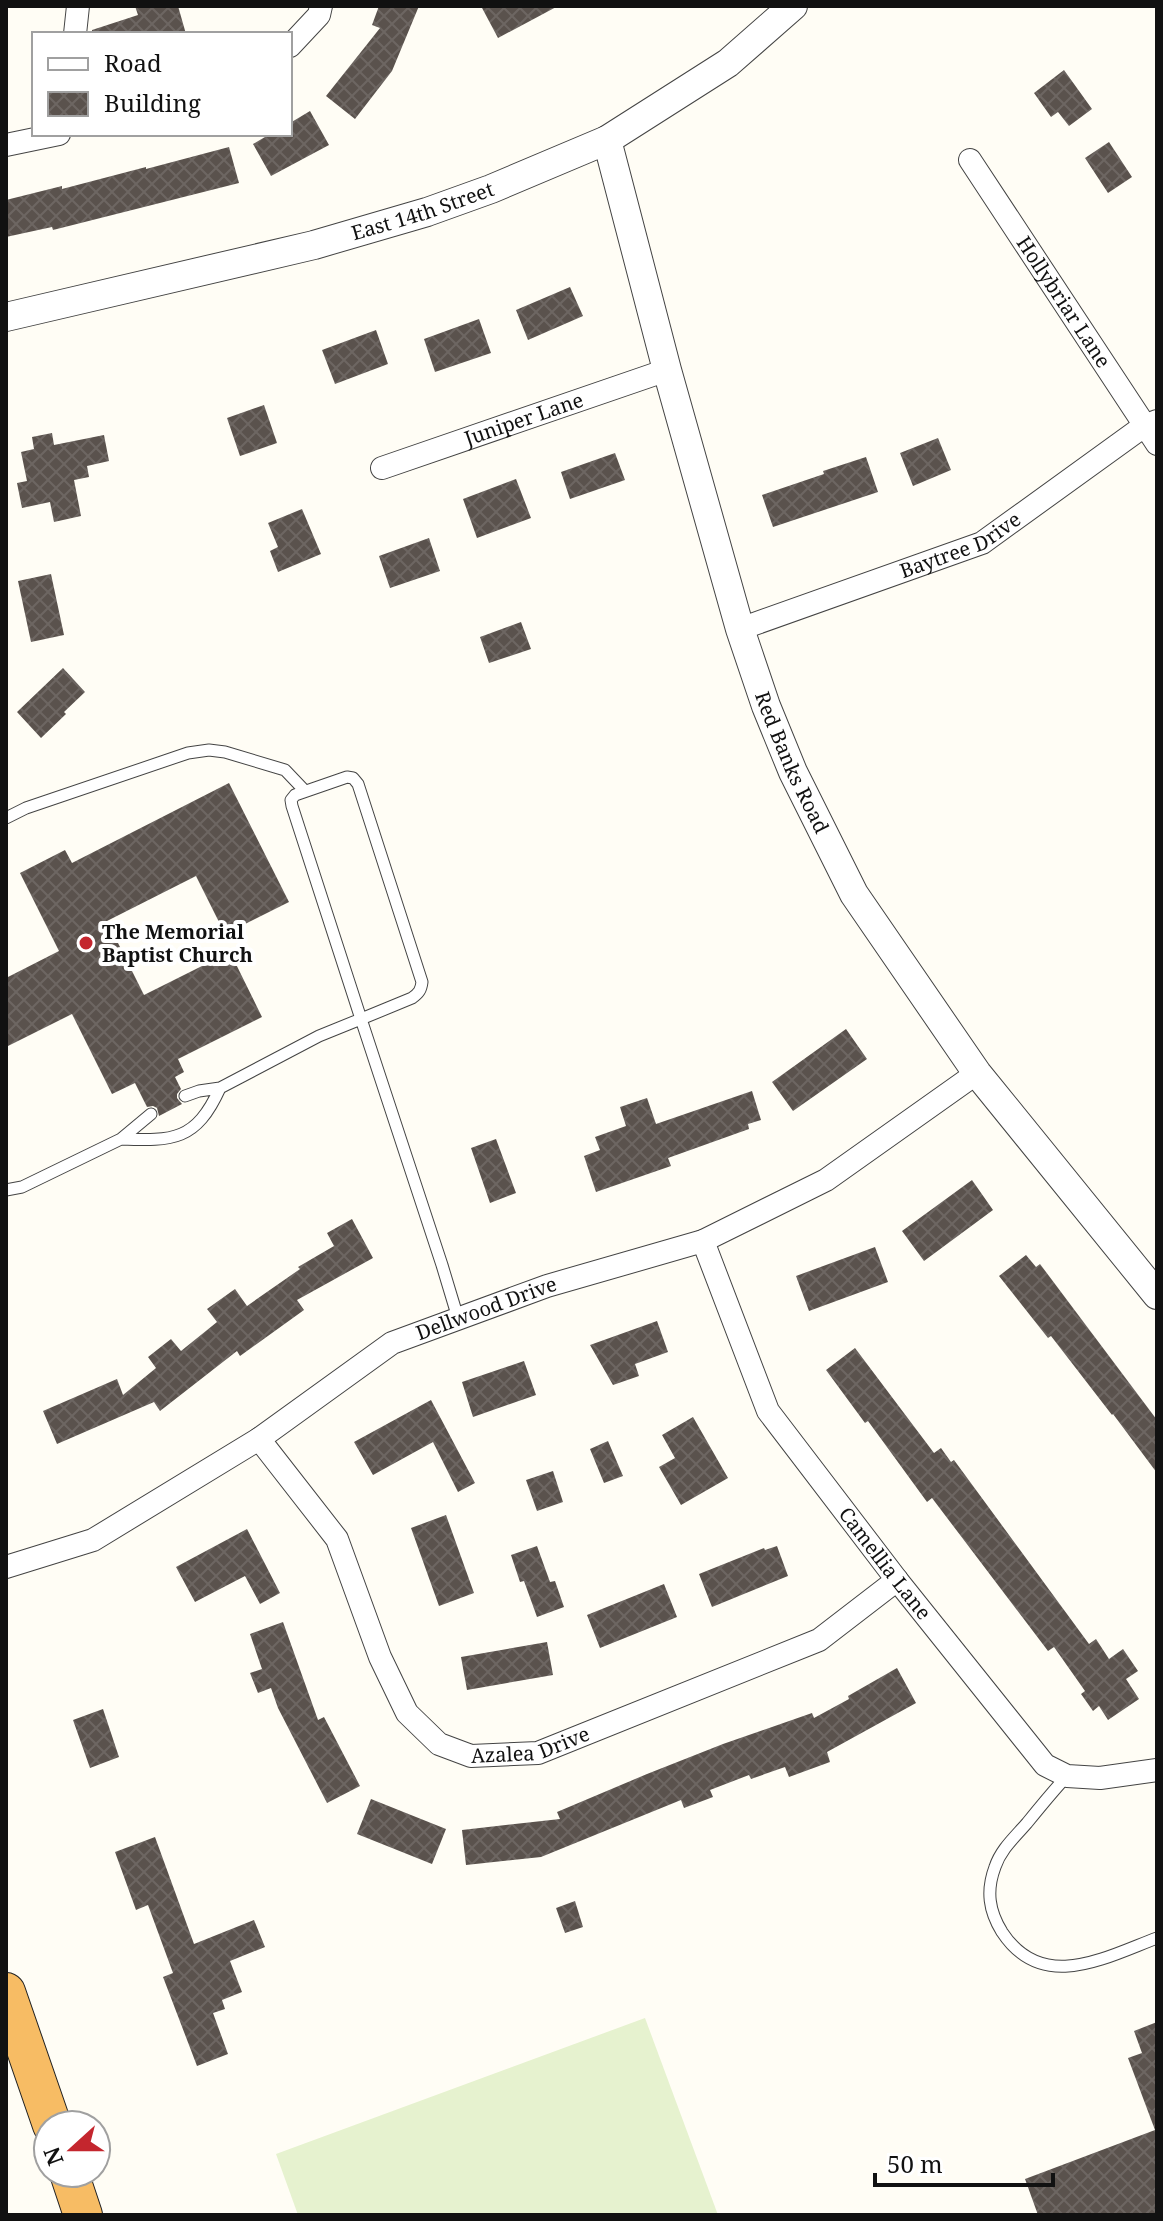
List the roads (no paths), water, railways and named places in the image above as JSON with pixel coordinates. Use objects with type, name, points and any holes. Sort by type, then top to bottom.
[{"type":"highway","points":[[6,1992],[46,2109]]},
{"type":"highway","points":[[74,2189],[83,2215]]},
{"type":"street","points":[[75,32],[78,6]]},
{"type":"street","points":[[292,44],[319,15],[321,6]]},
{"type":"street","name":"East 14th Street","points":[[6,317],[314,245],[427,212],[491,189],[607,140],[728,63],[791,7]]},
{"type":"street","points":[[6,145],[49,136]]},
{"type":"street","name":"Red Banks Road","points":[[607,140],[667,370],[740,629],[793,772],[854,894],[977,1073],[1157,1295]]},
{"type":"street","name":"Hollybriar Lane","points":[[970,160],[1153,430]]},
{"type":"street","name":"Juniper Lane","points":[[382,468],[667,370]]},
{"type":"street","name":"Baytree Drive","points":[[740,629],[982,543],[1153,430]]},
{"type":"street","name":"Dellwood Drive","points":[[6,1567],[93,1540],[259,1439],[392,1343],[547,1286],[703,1241],[826,1180],[977,1073]]},
{"type":"street","name":"Camellia Lane","points":[[703,1241],[768,1411],[897,1580],[1045,1765],[1067,1776]]},
{"type":"street","name":"Azalea Drive","points":[[259,1439],[337,1539],[380,1657],[407,1713],[439,1744],[471,1756],[538,1753],[819,1640],[897,1580]]},
{"type":"street","points":[[1067,1776],[1100,1778],[1157,1770]]},
{"type":"lane","points":[[6,818],[26,808],[188,753],[209,750],[285,770],[305,791]]},
{"type":"lane","points":[[185,1096],[220,1088],[319,1036],[361,1019],[412,998],[418,994],[422,982],[358,784],[353,778],[347,777],[295,795],[291,800],[292,806],[361,1019],[437,1250],[458,1318]]},
{"type":"lane","points":[[121,1139],[163,1140],[185,1133],[211,1108],[220,1088]]},
{"type":"lane","points":[[6,1190],[22,1187],[121,1139],[151,1114]]},
{"type":"lane","points":[[1067,1776],[1002,1851],[994,1867],[989,1892],[999,1926],[1028,1958],[1048,1966],[1085,1964],[1157,1938]]},
{"type":"place","name":"The Memorial Baptist Church","points":[[86,943]]}]
